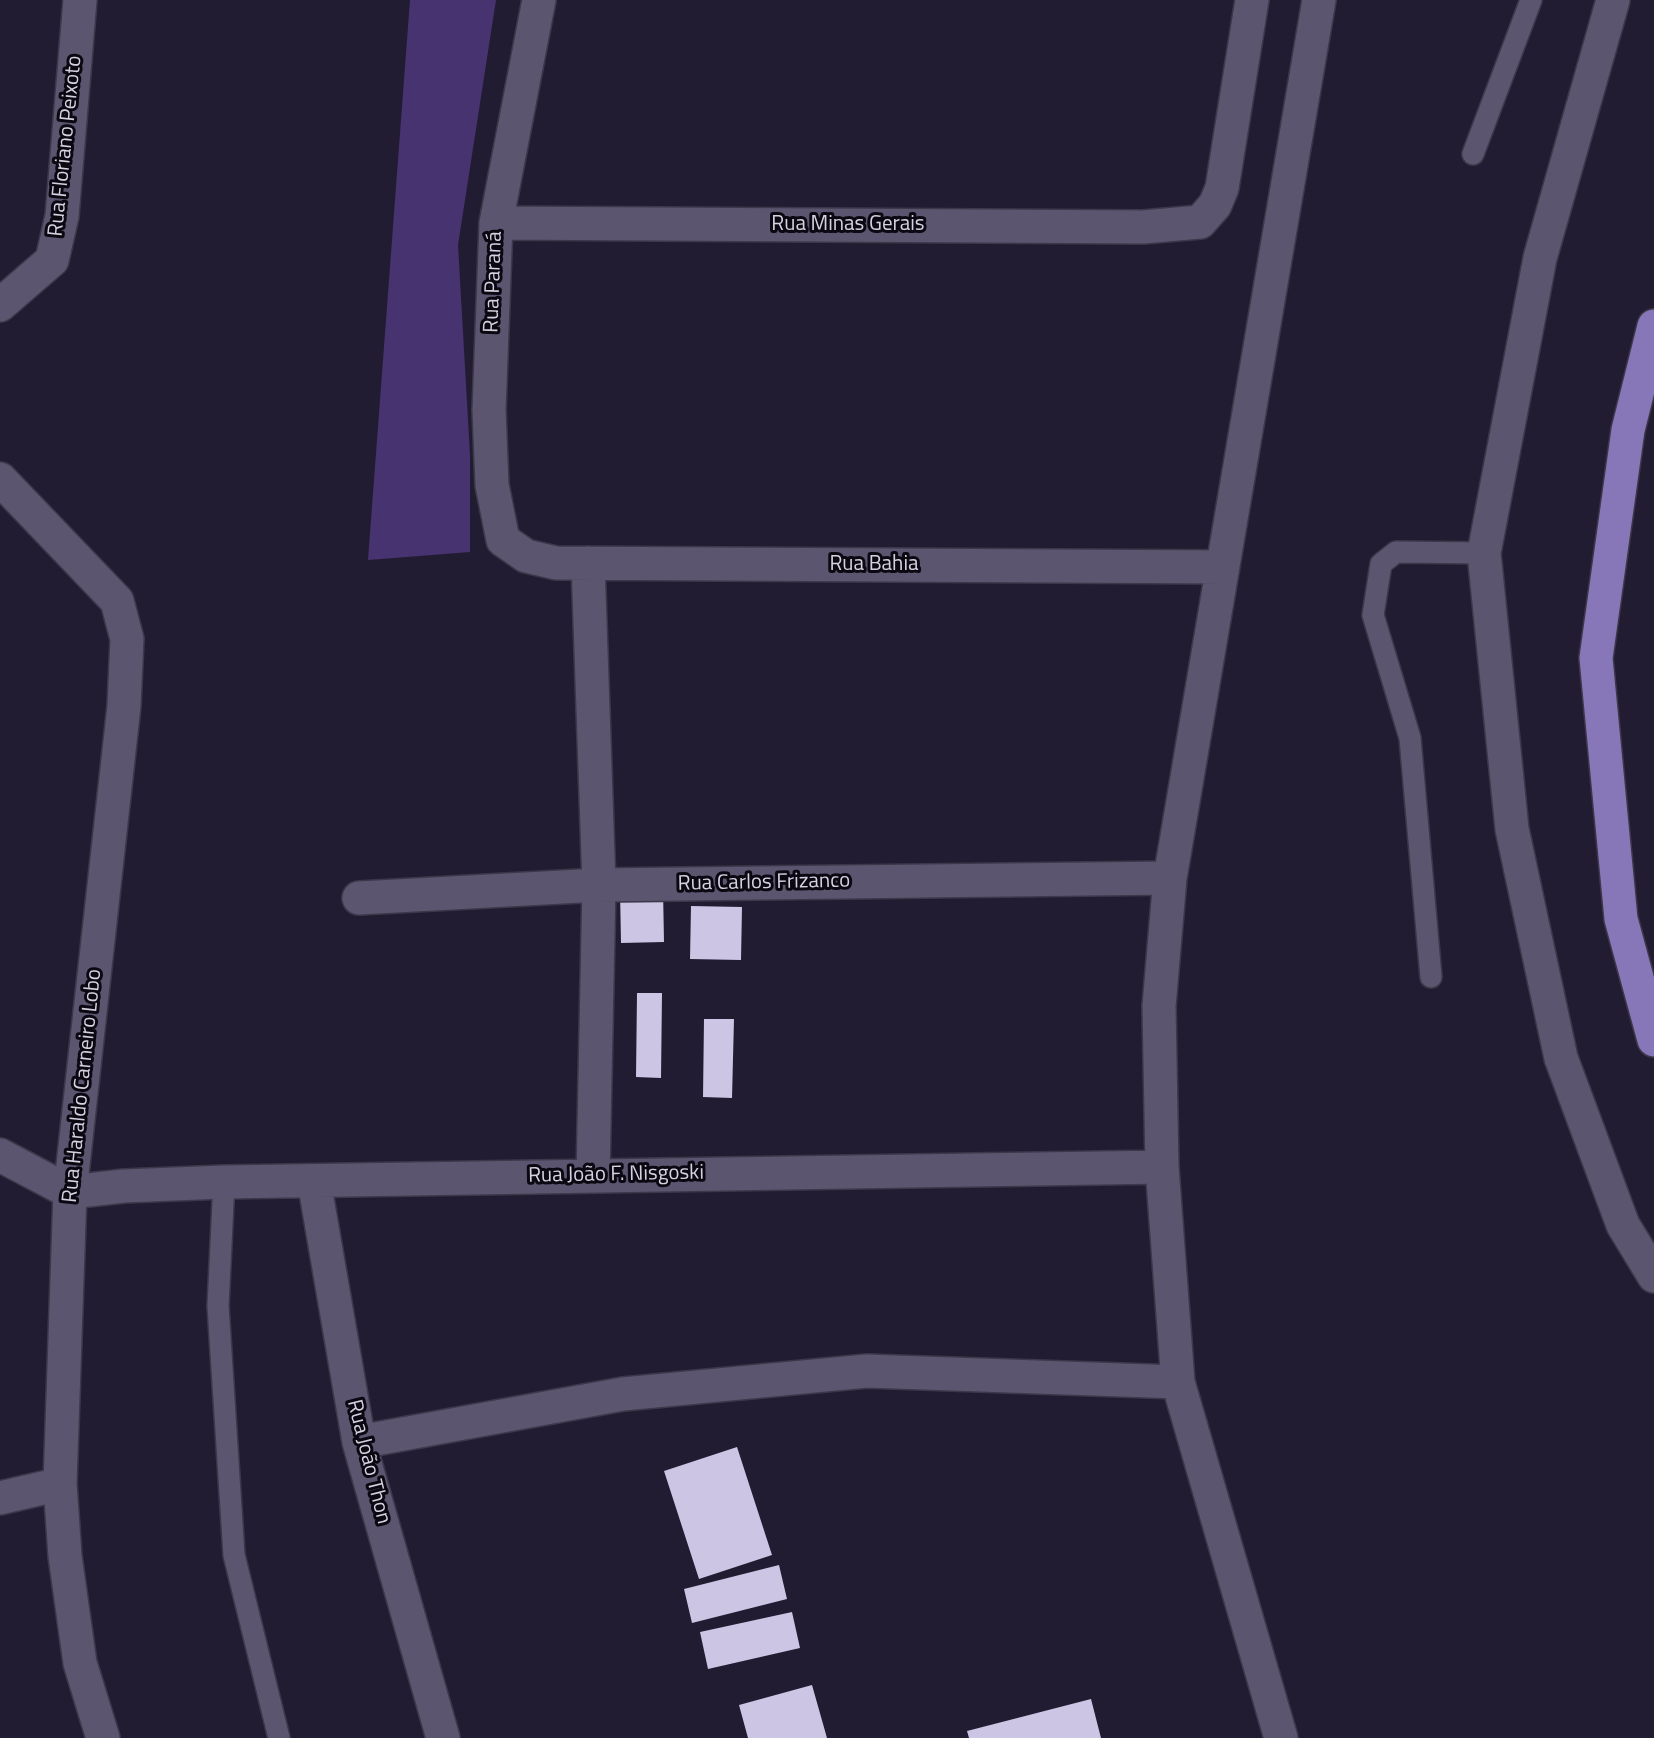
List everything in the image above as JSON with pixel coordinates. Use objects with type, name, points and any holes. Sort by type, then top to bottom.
[{"type":"highway","points":[[1654,326],[1628,430],[1596,658],[1621,919],[1654,1040]]},
{"type":"street","name":"Rua Floriano Peixoto","points":[[0,305],[52,260],[62,216],[80,0]]},
{"type":"street","name":"Rua Paraná","points":[[526,556],[503,540],[492,485],[489,410],[496,223],[539,0]]},
{"type":"street","name":"Rua Minas Gerais","points":[[496,223],[1143,227],[1200,222],[1215,206],[1222,188],[1252,0]]},
{"type":"street","points":[[1281,1738],[1178,1382],[1162,1167],[1159,1006],[1170,878],[1319,0]]},
{"type":"street","points":[[1613,0],[1540,258],[1484,553],[1512,829],[1561,1058],[1623,1225],[1654,1276]]},
{"type":"street","name":"Rua Haraldo Carneiro Lobo","points":[[4,493],[117,601],[127,639],[124,706],[70,1192],[60,1484],[65,1556],[81,1663],[103,1738]]},
{"type":"street","name":"Rua Bahia","points":[[526,556],[556,563],[1222,567]]},
{"type":"street","points":[[588,563],[599,885],[593,1176]]},
{"type":"street","name":"Rua Carlos Frizanco","points":[[359,898],[599,885],[1170,878]]},
{"type":"street","points":[[0,1155],[70,1192]]},
{"type":"street","name":"Rua João F. Nisgoski","points":[[70,1192],[124,1186],[224,1182],[1162,1167]]},
{"type":"street","name":"Rua João Thon","points":[[314,1181],[359,1442],[443,1738]]},
{"type":"street","points":[[359,1442],[623,1394],[867,1371],[1178,1382]]},
{"type":"street","points":[[0,1497],[60,1484]]},
{"type":"lane","points":[[1473,154],[1532,0]]},
{"type":"lane","points":[[1431,977],[1410,738],[1373,615],[1381,564],[1396,552],[1484,553]]},
{"type":"lane","points":[[224,1182],[218,1306],[234,1555],[279,1738]]},
{"type":"shaded area","points":[[410,0],[496,0],[458,245],[470,455],[470,552],[368,560]]},
{"type":"building","points":[[663,889],[664,942],[621,943],[620,890]]},
{"type":"building","points":[[691,906],[742,907],[741,960],[690,959]]},
{"type":"building","points":[[637,993],[662,993],[661,1078],[636,1077]]},
{"type":"building","points":[[704,1019],[734,1019],[732,1098],[703,1097]]},
{"type":"building","points":[[737,1447],[772,1555],[699,1579],[664,1471]]},
{"type":"building","points":[[779,1565],[787,1599],[692,1623],[684,1589]]},
{"type":"building","points":[[792,1612],[800,1648],[708,1669],[700,1632]]},
{"type":"building","points":[[812,1685],[827,1738],[748,1738],[739,1705]]},
{"type":"building","points":[[1091,1699],[1101,1738],[969,1738],[967,1731]]}]
